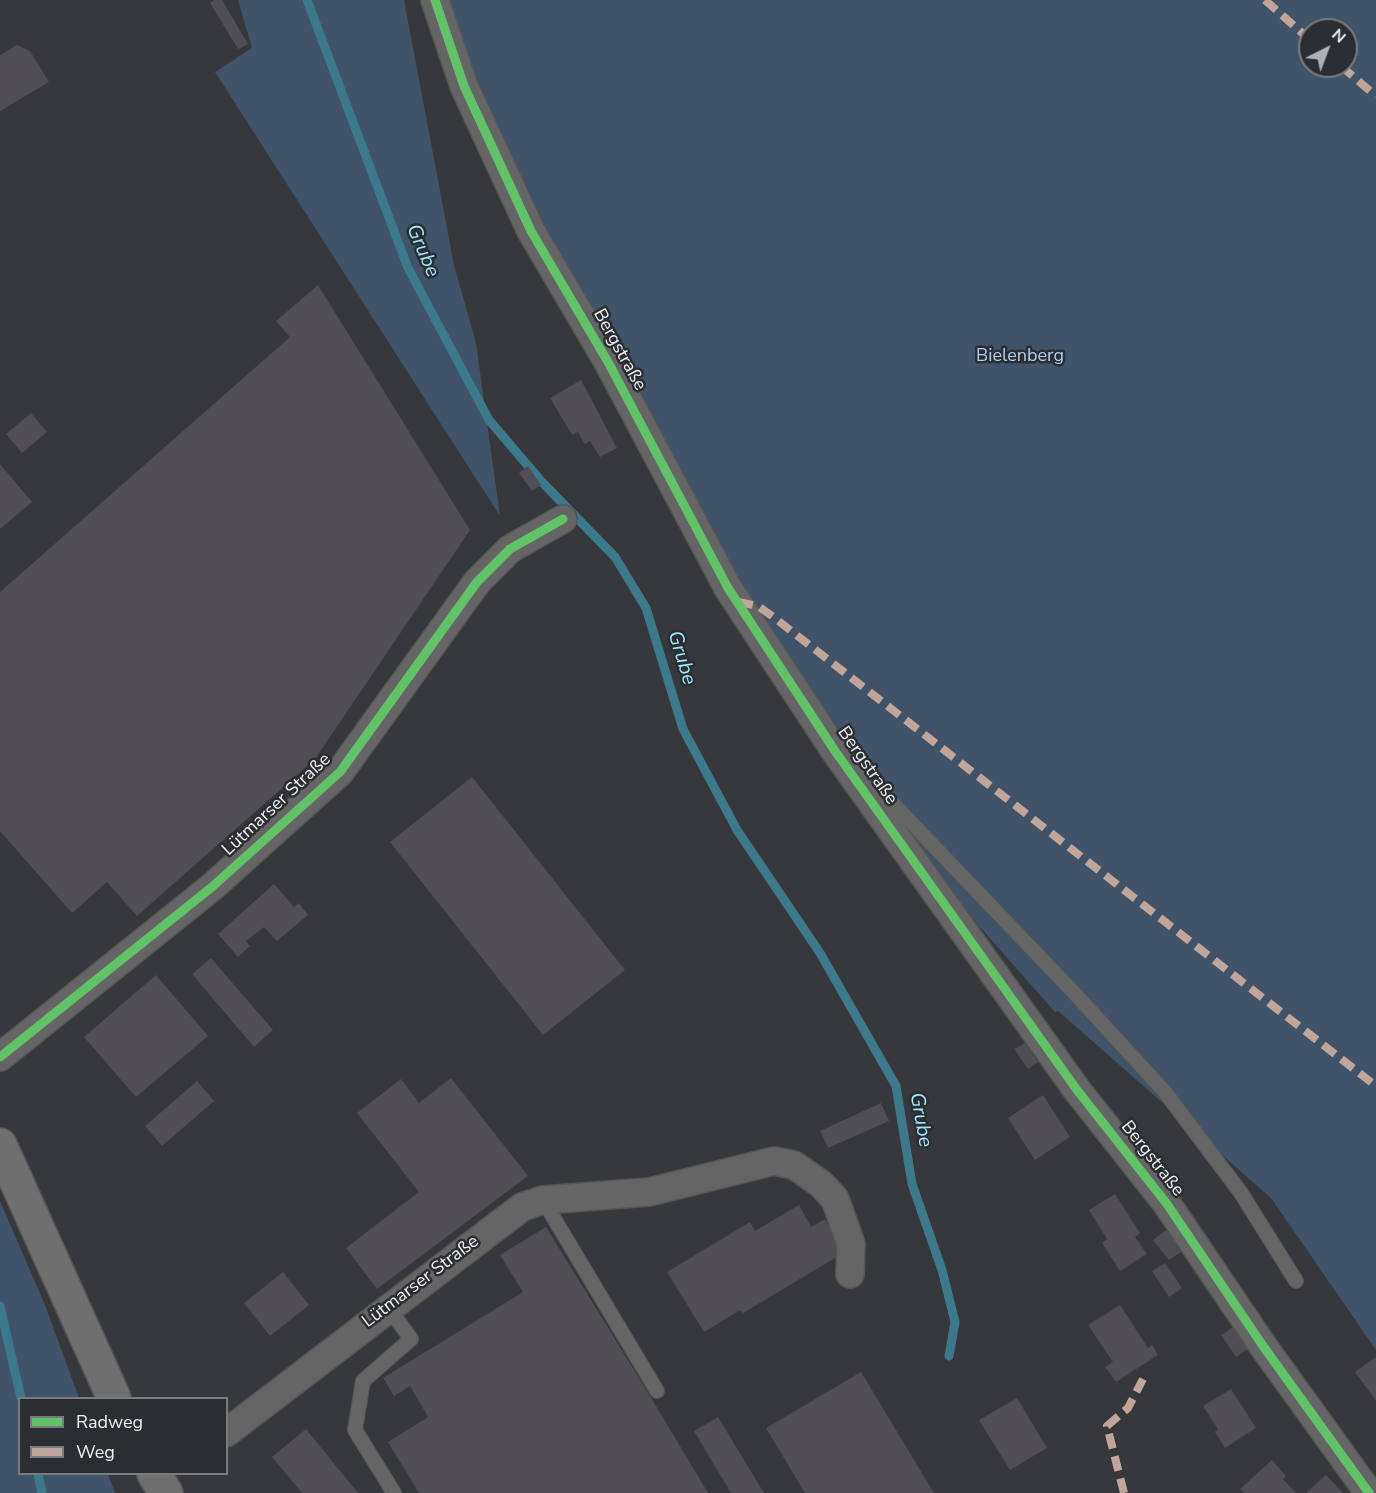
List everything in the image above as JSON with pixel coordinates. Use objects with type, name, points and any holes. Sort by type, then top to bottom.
[{"type":"main road","points":[[0,1145],[114,1397]]},
{"type":"street","name":"Bergstraße","points":[[435,0],[464,86],[531,231],[608,362],[728,588],[835,751],[1077,1090],[1167,1204],[1263,1346],[1369,1493]]},
{"type":"street","name":"Lütmarser Straße","points":[[0,1057],[212,887],[340,772],[477,582],[510,549],[563,519]]},
{"type":"street","name":"Lütmarser Straße","points":[[228,1431],[388,1307],[522,1207],[543,1200],[649,1192],[774,1161],[794,1165],[821,1184],[835,1199],[851,1244],[850,1274]]},
{"type":"lane","points":[[835,751],[856,765],[913,821],[1158,1084],[1241,1193],[1296,1281]]},
{"type":"lane","points":[[543,1200],[657,1391]]},
{"type":"lane","points":[[388,1307],[411,1339],[363,1381],[355,1430],[394,1493]]},
{"type":"green space","points":[[238,0],[404,0],[454,265],[476,343],[500,516],[215,72],[252,48]]},
{"type":"green space","name":"Bielenberg","points":[[438,0],[1376,0],[1376,1350],[1271,1198],[1058,1011],[1055,1012],[903,840],[774,640],[525,214]]},
{"type":"green space","points":[[0,1201],[45,1305],[79,1397],[18,1397],[18,1475],[108,1475],[115,1493],[0,1493]]},
{"type":"building","points":[[214,0],[222,0],[248,44],[238,49],[210,3]]},
{"type":"building","points":[[17,45],[30,51],[49,82],[0,111],[0,55]]},
{"type":"building","points":[[318,285],[470,530],[315,759],[137,916],[107,882],[72,913],[0,831],[0,592],[290,337],[276,321]]},
{"type":"building","points":[[581,380],[617,448],[600,457],[590,441],[585,444],[578,432],[572,435],[550,398]]},
{"type":"building","points":[[31,413],[47,432],[22,453],[6,434]]},
{"type":"building","points":[[0,464],[32,502],[0,529]]},
{"type":"building","points":[[528,466],[541,485],[532,491],[519,473]]},
{"type":"building","points":[[472,777],[625,970],[543,1035],[390,842]]},
{"type":"building","points":[[274,884],[294,907],[299,903],[308,915],[277,941],[264,927],[246,941],[250,946],[238,957],[218,934]]},
{"type":"building","points":[[211,958],[273,1030],[254,1047],[192,974]]},
{"type":"building","points":[[156,975],[208,1036],[136,1097],[84,1037]]},
{"type":"building","points":[[1025,1043],[1038,1062],[1028,1069],[1014,1049]]},
{"type":"building","points":[[451,1078],[528,1176],[377,1289],[346,1248],[419,1192],[357,1113],[401,1079],[419,1103]]},
{"type":"building","points":[[197,1081],[214,1101],[162,1146],[145,1126]]},
{"type":"building","points":[[1043,1095],[1070,1137],[1035,1160],[1008,1118]]},
{"type":"building","points":[[881,1103],[889,1121],[828,1148],[820,1131]]},
{"type":"building","points":[[1115,1194],[1140,1233],[1135,1237],[1147,1254],[1120,1271],[1102,1243],[1107,1239],[1089,1210]]},
{"type":"building","points":[[799,1205],[811,1227],[825,1219],[845,1252],[743,1313],[740,1310],[704,1332],[667,1272],[750,1222],[755,1231]]},
{"type":"building","points":[[1171,1226],[1187,1248],[1169,1260],[1153,1240]]},
{"type":"building","points":[[546,1227],[708,1493],[419,1493],[388,1442],[428,1417],[410,1386],[394,1396],[383,1378],[523,1292],[500,1255]]},
{"type":"building","points":[[1165,1263],[1182,1288],[1169,1297],[1152,1271]]},
{"type":"building","points":[[283,1272],[309,1305],[270,1336],[244,1303]]},
{"type":"building","points":[[1120,1305],[1148,1348],[1152,1345],[1158,1355],[1116,1382],[1105,1367],[1113,1362],[1088,1325]]},
{"type":"building","points":[[1238,1324],[1253,1345],[1236,1357],[1221,1335]]},
{"type":"building","points":[[1376,1357],[1376,1401],[1355,1372]]},
{"type":"building","points":[[861,1372],[934,1493],[805,1493],[766,1428]]},
{"type":"building","points":[[1231,1389],[1256,1428],[1225,1448],[1215,1432],[1218,1429],[1203,1406]]},
{"type":"building","points":[[1017,1398],[1047,1448],[1010,1470],[979,1420]]},
{"type":"building","points":[[718,1417],[764,1493],[731,1493],[694,1431]]},
{"type":"building","points":[[306,1429],[358,1493],[302,1493],[272,1457]]},
{"type":"building","points":[[1272,1460],[1286,1476],[1283,1479],[1296,1493],[1244,1493],[1240,1489]]},
{"type":"building","points":[[1326,1475],[1343,1493],[1306,1493]]},
{"type":"waterway","name":"Grube","points":[[307,0],[408,268],[489,420],[541,481],[615,557],[646,608],[683,729],[737,830],[820,953],[896,1086],[912,1184],[942,1270],[955,1322],[949,1356]]},
{"type":"waterway","points":[[0,1306],[21,1397]]},
{"type":"waterway","points":[[38,1475],[42,1493]]},
{"type":"marked path","points":[[1265,0],[1298,29]]},
{"type":"marked path","points":[[1355,78],[1376,96]]},
{"type":"marked path","points":[[738,602],[758,606],[772,616],[1376,1086]]},
{"type":"marked path","points":[[1124,1493],[1107,1426],[1128,1408],[1143,1379]]},
{"type":"cycle path","points":[[435,0],[464,86],[531,231],[608,362],[728,588],[835,751],[1077,1090],[1167,1204],[1263,1346],[1369,1493]]},
{"type":"cycle path","points":[[0,1057],[212,887],[340,772],[477,582],[510,549],[563,519]]}]
